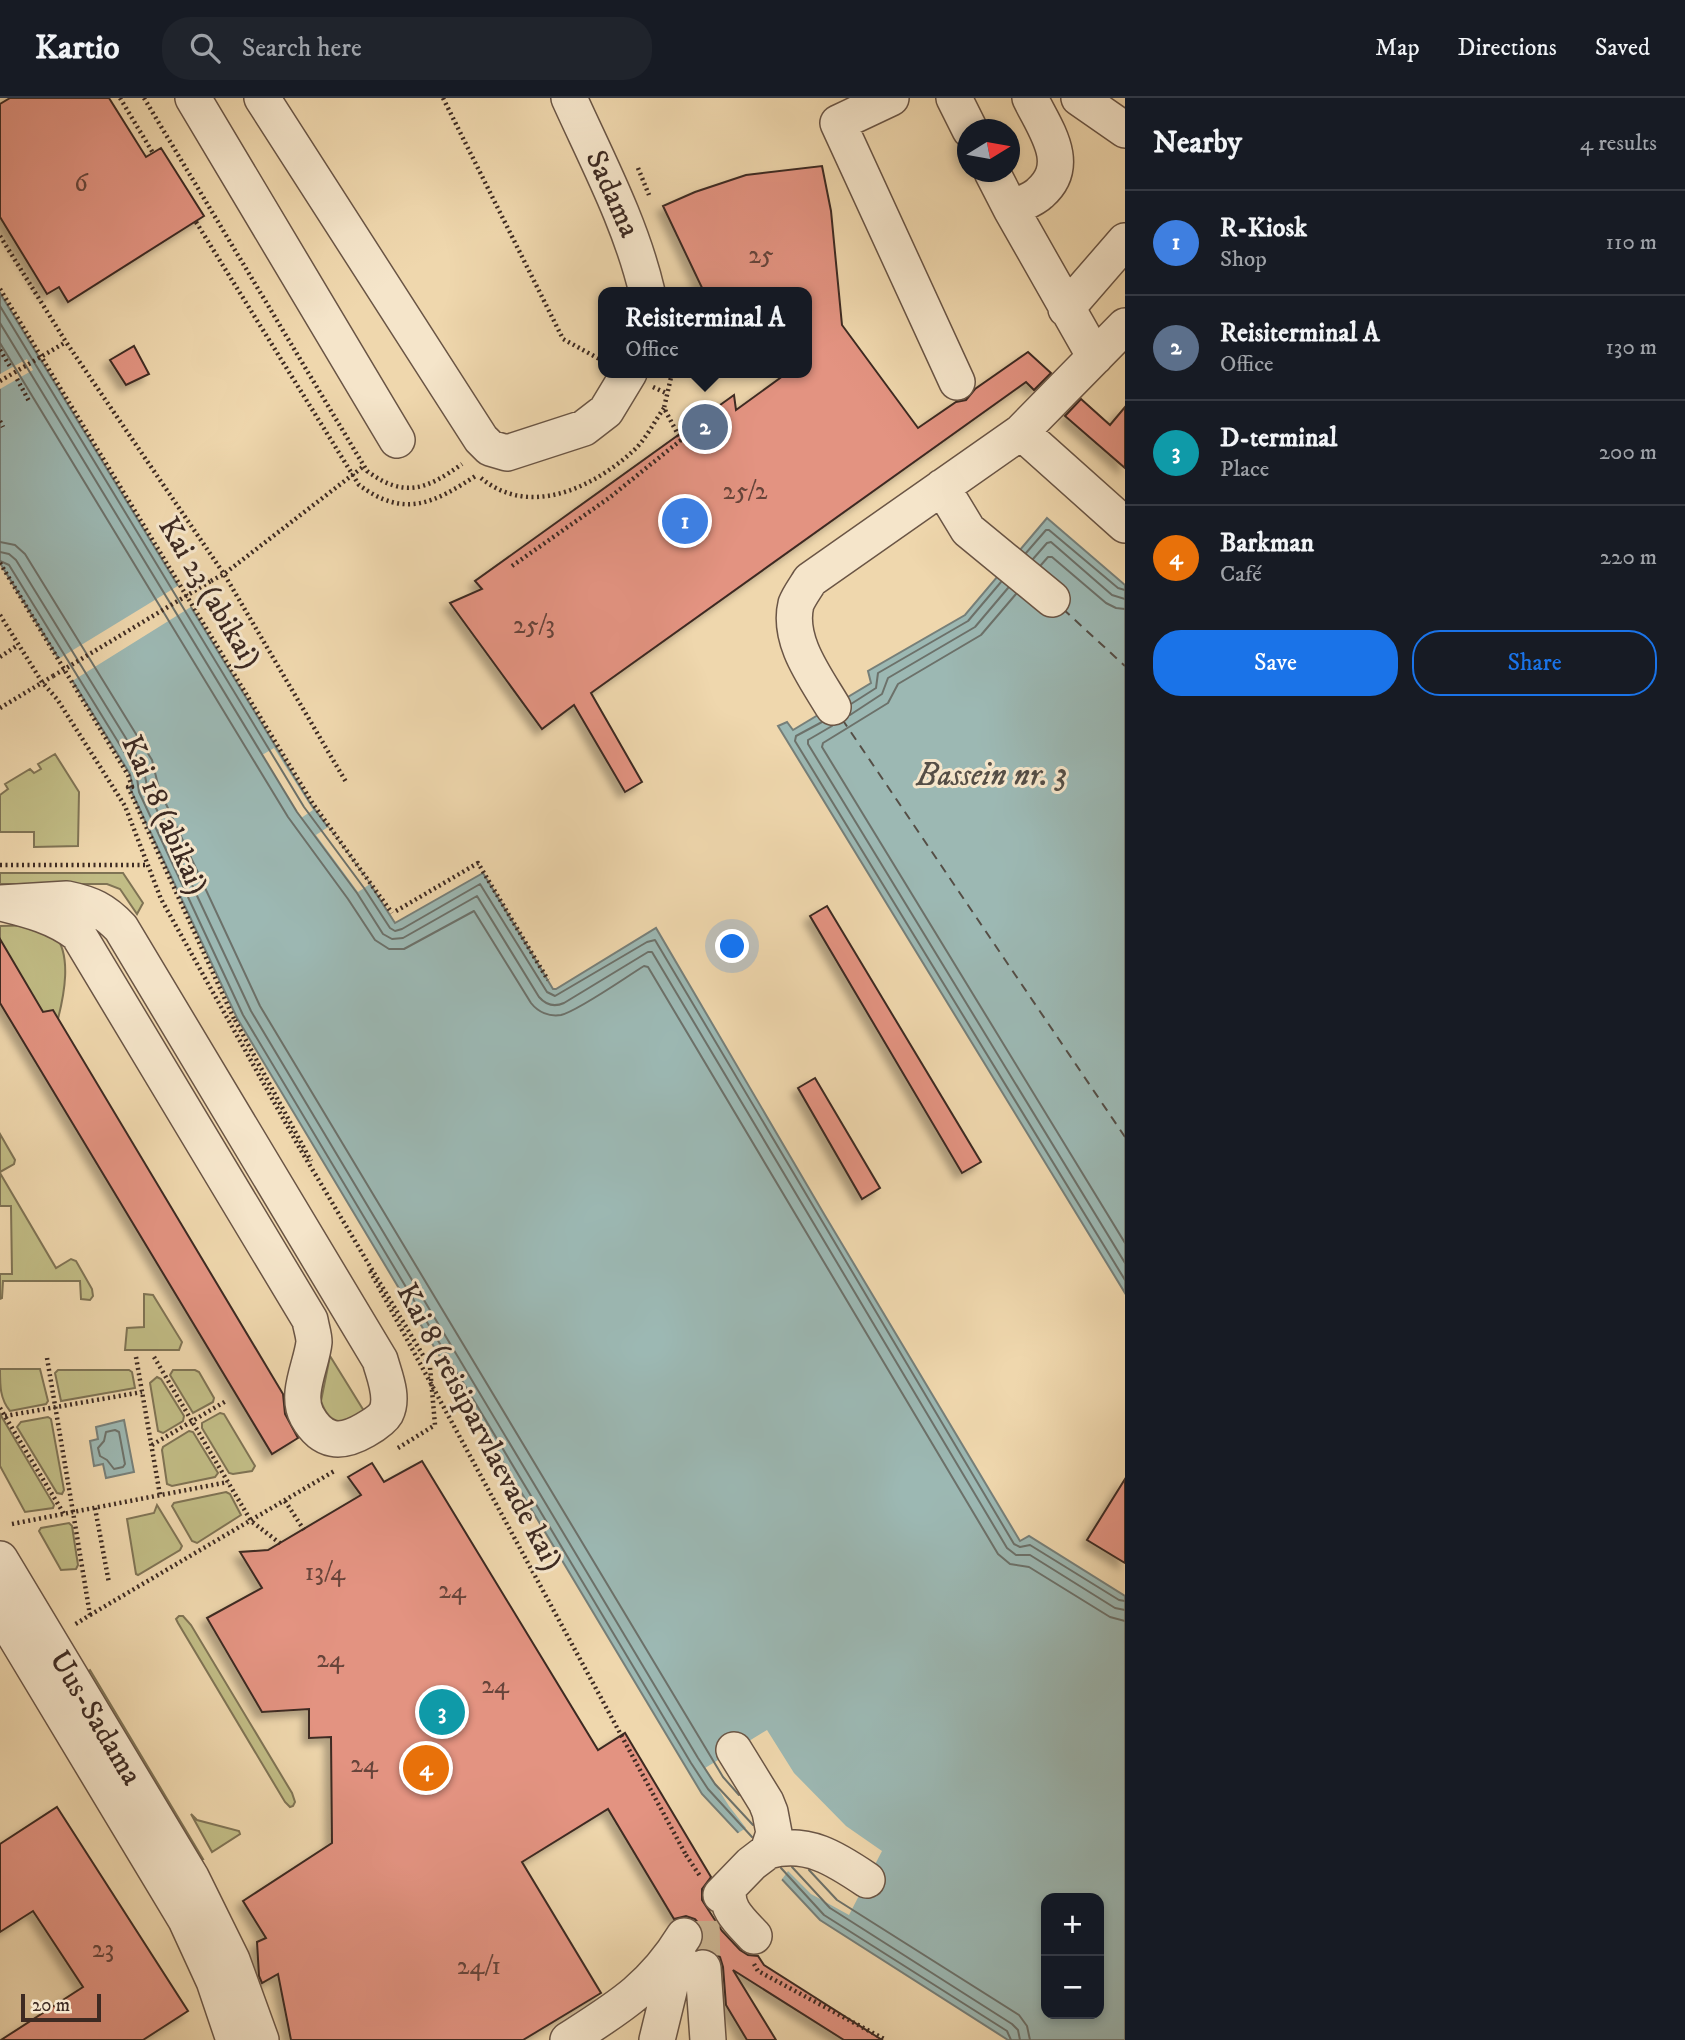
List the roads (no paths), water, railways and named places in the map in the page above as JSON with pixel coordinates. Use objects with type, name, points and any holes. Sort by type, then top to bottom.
[{"type":"street","points":[[193,98],[397,440]]},
{"type":"street","points":[[263,98],[433,367]]},
{"type":"street","points":[[263,98],[481,439],[490,448],[507,453],[584,428],[606,411],[617,378]]},
{"type":"street","name":"Sadama","points":[[569,98],[628,227],[639,256],[646,287]]},
{"type":"street","points":[[891,98],[838,122],[957,382]]},
{"type":"street","points":[[954,98],[964,119]]},
{"type":"street","points":[[1011,209],[1039,195],[1055,177],[1056,153],[1030,98]]},
{"type":"street","points":[[1079,98],[1125,130]]},
{"type":"street","points":[[997,182],[1095,357]]},
{"type":"street","points":[[1066,309],[1125,241]]},
{"type":"street","points":[[833,707],[805,660],[796,632],[796,604],[810,580],[1021,432],[1125,326]]},
{"type":"street","points":[[1021,432],[1125,525]]},
{"type":"street","points":[[942,487],[968,530],[1052,599]]},
{"type":"street","points":[[67,899],[89,903],[106,912],[121,928],[380,1360],[387,1384],[388,1404],[386,1414],[374,1424],[354,1437],[338,1441],[321,1433],[307,1416],[303,1402],[314,1340],[310,1320],[78,934],[50,917],[0,904],[67,899]]},
{"type":"street","name":"Uus-Sadama","points":[[0,1559],[191,1877],[232,1960],[261,2040]]},
{"type":"street","name":"Uus-Sadama","points":[[0,1611],[191,1932],[214,1982],[234,2040]]},
{"type":"street","points":[[568,2040],[636,1996],[708,1911],[768,1851],[774,1833],[771,1812],[734,1750]]},
{"type":"street","points":[[768,1851],[780,1848],[815,1850],[834,1858],[867,1880]]},
{"type":"street","points":[[148,1858],[169,1872],[191,1877]]},
{"type":"street","points":[[657,2040],[708,1911],[729,1904],[733,1913],[754,1936]]},
{"type":"street","points":[[703,1968],[708,2040]]},
{"type":"water","points":[[0,293],[310,803],[370,884],[395,923],[483,873],[553,989],[656,928],[1020,1541],[1029,1536],[1125,1596],[1125,2040],[1008,2040],[820,1920],[702,1794],[237,1018],[130,788],[133,787],[130,774],[0,563]]},
{"type":"water","name":"Bassein nr. 3","points":[[1047,518],[1125,585],[1125,1293],[778,726],[787,722],[793,730],[871,683],[868,671],[965,615]]},
{"type":"water","points":[[124,1420],[134,1472],[106,1478],[103,1464],[94,1466],[90,1441],[98,1439],[96,1427]]},
{"type":"tunnel","points":[[702,1921],[703,1968]]},
{"type":"place","name":"Reisiterminal A","points":[[705,427]]},
{"type":"place","name":"R-Kiosk","points":[[685,521]]},
{"type":"place","name":"D-terminal","points":[[442,1712]]},
{"type":"place","name":"Barkman","points":[[426,1768]]}]
